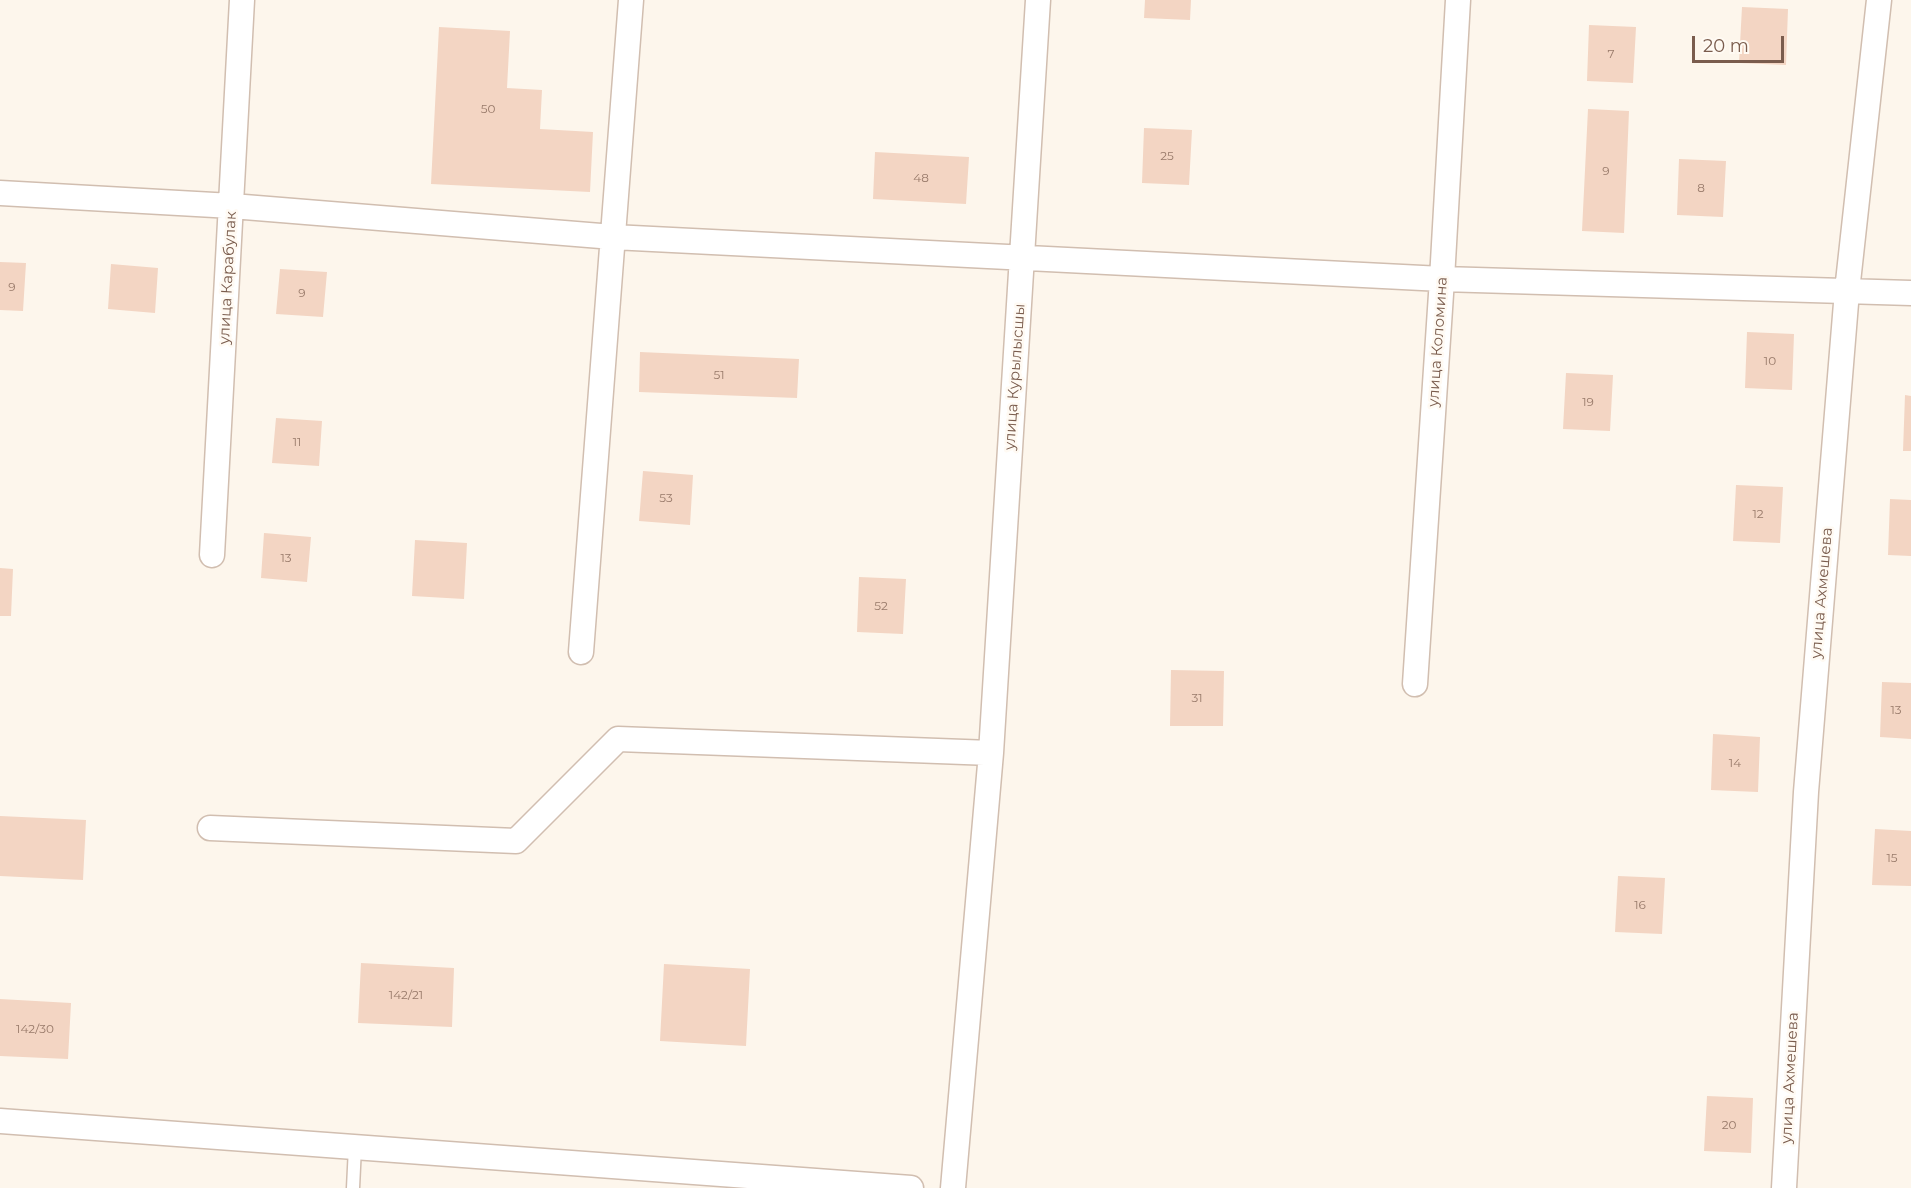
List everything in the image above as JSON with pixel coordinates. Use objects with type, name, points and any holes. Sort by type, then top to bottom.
[{"type":"street","name":"улица Карабулак","points":[[212,555],[242,0]]},
{"type":"street","points":[[581,652],[631,0]]},
{"type":"street","name":"улица Курылысшы","points":[[953,1188],[991,753],[1038,0]]},
{"type":"street","name":"улица Коломина","points":[[1415,684],[1458,0]]},
{"type":"street","name":"улица Ахмешева","points":[[1784,1188],[1806,792],[1847,291],[1879,0]]},
{"type":"street","points":[[0,193],[232,206],[613,237],[1442,279],[1911,293]]},
{"type":"street","points":[[210,828],[516,842],[618,739],[991,753]]},
{"type":"street","points":[[0,1121],[911,1188]]},
{"type":"lane","points":[[353,1188],[355,1148]]},
{"type":"building","points":[[1145,0],[1191,0],[1190,20],[1144,18]]},
{"type":"building","points":[[1742,7],[1788,9],[1786,65],[1739,63]]},
{"type":"building","points":[[1589,25],[1636,27],[1633,83],[1587,81]]},
{"type":"building","points":[[439,27],[510,31],[507,88],[542,90],[540,129],[593,132],[590,192],[431,184]]},
{"type":"building","points":[[1588,109],[1629,111],[1624,233],[1582,231]]},
{"type":"building","points":[[1144,128],[1192,130],[1189,185],[1142,183]]},
{"type":"building","points":[[875,152],[969,157],[966,204],[873,199]]},
{"type":"building","points":[[1679,159],[1726,161],[1723,217],[1677,215]]},
{"type":"building","points":[[0,262],[26,263],[23,311],[0,310]]},
{"type":"building","points":[[111,264],[158,268],[155,313],[108,309]]},
{"type":"building","points":[[280,269],[327,272],[323,317],[276,314]]},
{"type":"building","points":[[1747,332],[1794,334],[1792,390],[1745,388]]},
{"type":"building","points":[[640,352],[799,359],[797,398],[639,392]]},
{"type":"building","points":[[1566,373],[1613,375],[1610,431],[1563,429]]},
{"type":"building","points":[[1905,395],[1911,396],[1911,451],[1903,451]]},
{"type":"building","points":[[276,418],[322,421],[319,466],[272,463]]},
{"type":"building","points":[[643,471],[693,475],[690,525],[639,521]]},
{"type":"building","points":[[1736,485],[1783,487],[1780,543],[1733,541]]},
{"type":"building","points":[[1890,499],[1911,500],[1911,556],[1888,555]]},
{"type":"building","points":[[264,533],[311,537],[307,582],[261,578]]},
{"type":"building","points":[[415,540],[467,543],[464,599],[412,596]]},
{"type":"building","points":[[0,568],[13,569],[11,616],[0,616]]},
{"type":"building","points":[[859,577],[906,579],[903,634],[857,632]]},
{"type":"building","points":[[1171,670],[1224,671],[1223,726],[1170,726]]},
{"type":"building","points":[[1882,682],[1911,683],[1911,739],[1880,737]]},
{"type":"building","points":[[1713,734],[1760,737],[1758,792],[1711,790]]},
{"type":"building","points":[[0,816],[86,820],[83,880],[0,876]]},
{"type":"building","points":[[1875,829],[1911,831],[1911,886],[1872,885]]},
{"type":"building","points":[[1618,876],[1665,878],[1662,934],[1615,932]]},
{"type":"building","points":[[361,963],[454,968],[452,1027],[358,1023]]},
{"type":"building","points":[[664,964],[750,969],[746,1046],[660,1041]]},
{"type":"building","points":[[0,999],[71,1003],[68,1059],[0,1056]]},
{"type":"building","points":[[1707,1096],[1753,1098],[1751,1153],[1704,1151]]}]
